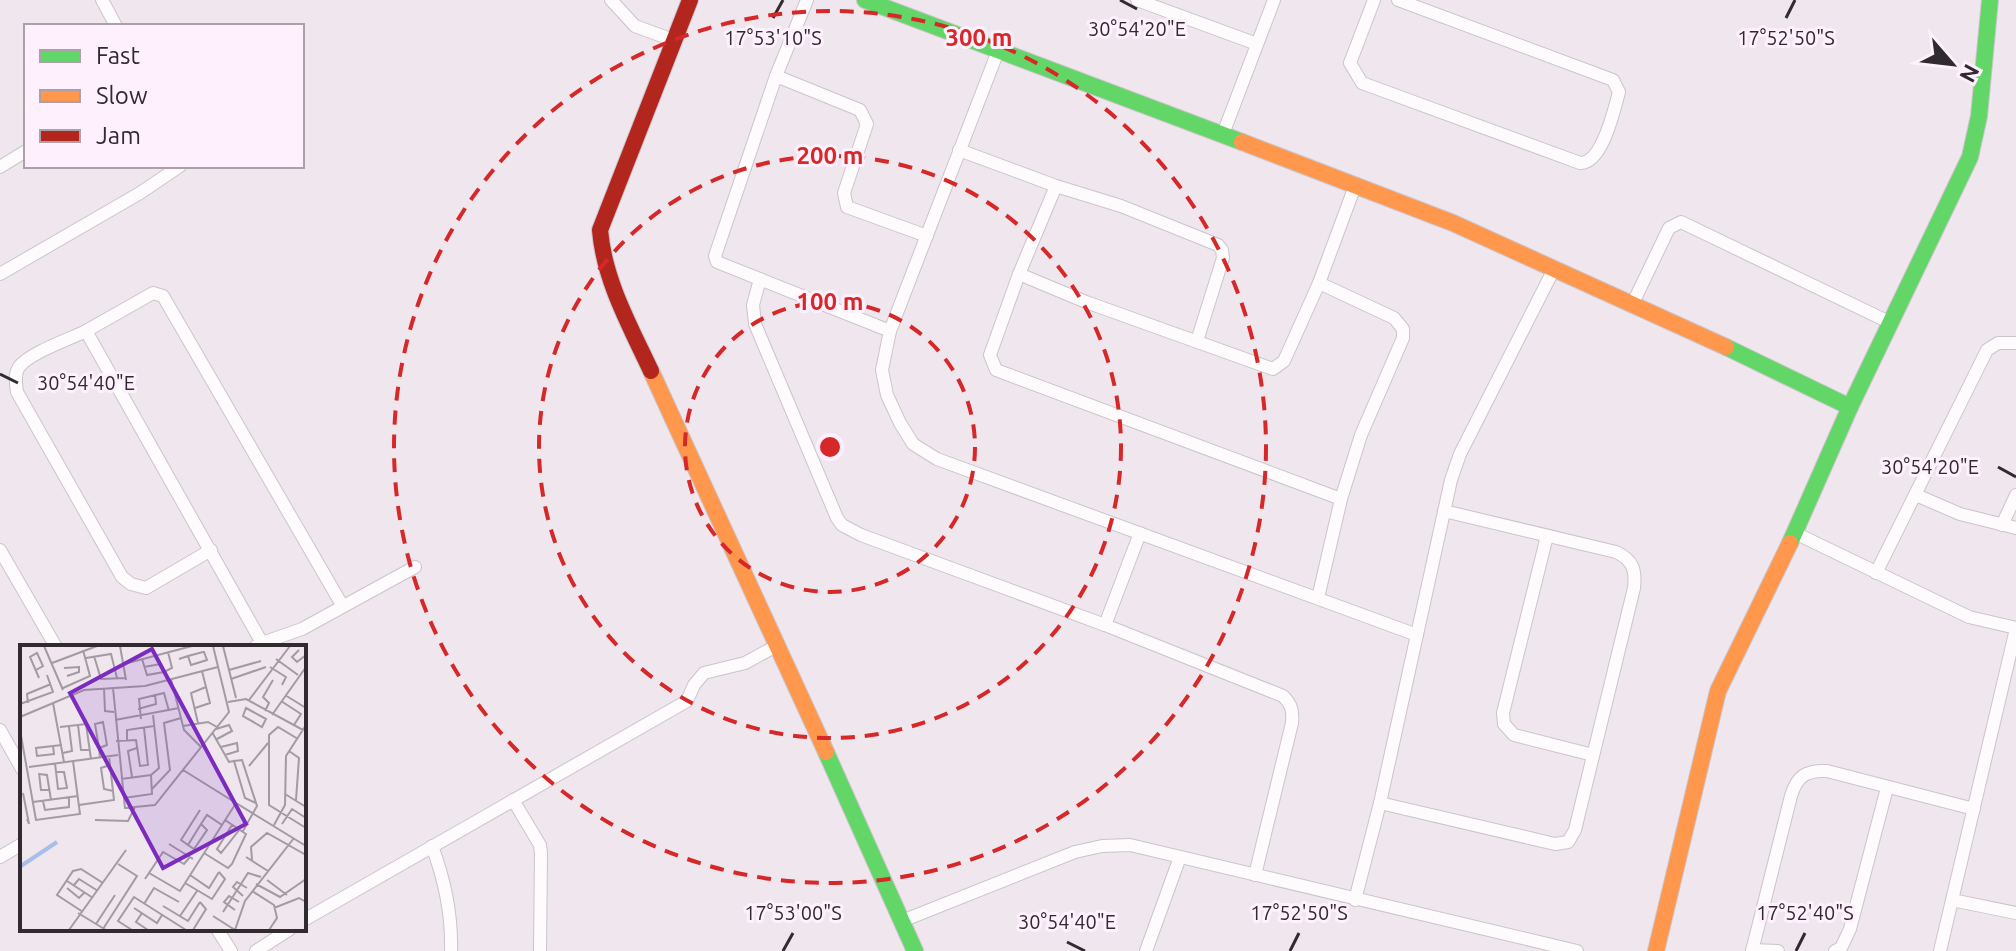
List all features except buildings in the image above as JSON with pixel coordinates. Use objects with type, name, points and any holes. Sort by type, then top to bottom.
[{"type":"street","points":[[102,0],[115,24]]},
{"type":"street","points":[[611,0],[635,26],[673,40]]},
{"type":"street","points":[[690,0],[600,230],[604,262],[716,516],[778,645],[915,951]]},
{"type":"street","points":[[807,0],[776,76],[715,256],[717,262],[890,331]]},
{"type":"street","points":[[865,0],[1453,223],[1633,303],[1850,407]]},
{"type":"street","points":[[1137,0],[1257,44]]},
{"type":"street","points":[[1177,14],[1182,0]]},
{"type":"street","points":[[1223,134],[1274,0]]},
{"type":"street","points":[[1374,0],[1350,63],[1362,83],[1580,163],[1593,160],[1609,127],[1619,92],[1613,80],[1398,0]]},
{"type":"street","points":[[1656,951],[1713,704],[1975,141],[1990,0]]},
{"type":"street","points":[[998,51],[890,331],[882,370],[883,381],[900,423],[913,444],[937,459],[1417,635]]},
{"type":"street","points":[[776,76],[860,110],[864,117],[867,124],[844,193],[847,207],[927,236]]},
{"type":"street","points":[[959,150],[1121,206],[1218,245],[1223,258],[1197,341]]},
{"type":"street","points":[[0,167],[24,152]]},
{"type":"street","points":[[0,274],[140,193],[177,168]]},
{"type":"street","points":[[1056,186],[1019,274],[990,355],[996,370],[1341,499]]},
{"type":"street","points":[[1019,274],[1086,302],[1273,369],[1284,361],[1319,283],[1355,186]]},
{"type":"street","points":[[1633,303],[1669,228],[1681,222],[1891,323]]},
{"type":"street","points":[[1355,900],[1380,803],[1444,511],[1460,454],[1554,269]]},
{"type":"street","points":[[760,279],[753,305],[755,324],[842,525],[861,535],[1105,625],[1283,696],[1289,702],[1293,710],[1292,723],[1255,875]]},
{"type":"street","points":[[1318,598],[1341,499],[1361,435],[1403,338],[1403,329],[1394,318],[1319,283]]},
{"type":"street","points":[[211,550],[146,588],[131,584],[122,577],[17,392],[19,367],[28,359],[153,293],[163,296],[342,605]]},
{"type":"street","points":[[86,331],[211,550],[258,645],[302,629],[415,567]]},
{"type":"street","points":[[1876,573],[1987,350],[1998,343],[2016,343]]},
{"type":"street","points":[[1916,495],[1960,514],[2016,528]]},
{"type":"street","points":[[2002,525],[2016,495]]},
{"type":"street","points":[[1380,803],[1562,844],[1568,842],[1575,830],[1634,588],[1634,568],[1629,560],[1616,552],[1444,511]]},
{"type":"street","points":[[1105,625],[1140,533]]},
{"type":"street","points":[[1795,533],[1969,617],[2016,629],[1940,951]]},
{"type":"street","points":[[1547,536],[1503,713],[1504,724],[1514,735],[1593,755]]},
{"type":"street","points":[[0,550],[55,645]]},
{"type":"street","points":[[306,919],[687,701],[704,673],[745,663],[778,645]]},
{"type":"street","points":[[0,730],[20,765]]},
{"type":"street","points":[[1778,951],[1752,950],[1791,796],[1800,776],[1807,772],[1827,771],[1974,809]]},
{"type":"street","points":[[1835,951],[1841,948],[1850,929],[1887,788]]},
{"type":"street","points":[[513,800],[540,845],[540,951]]},
{"type":"street","points":[[0,857],[20,845]]},
{"type":"street","points":[[902,921],[1075,852],[1102,846],[1130,845],[1577,951]]},
{"type":"street","points":[[432,846],[441,870],[451,951]]},
{"type":"street","points":[[1146,951],[1180,857]]},
{"type":"street","points":[[1952,900],[2016,913]]},
{"type":"street","points":[[218,931],[231,951]]},
{"type":"street","points":[[256,951],[287,931]]},
{"type":"traffic: fast","points":[[865,0],[1242,142]]},
{"type":"traffic: fast","points":[[1790,543],[1850,407],[1970,157],[1979,116],[1990,0]]},
{"type":"traffic: fast","points":[[1726,347],[1850,407]]},
{"type":"traffic: fast","points":[[826,752],[915,951]]},
{"type":"traffic: slow","points":[[1242,142],[1453,223],[1726,347]]},
{"type":"traffic: slow","points":[[651,371],[826,752]]},
{"type":"traffic: slow","points":[[1656,951],[1718,691],[1790,543]]},
{"type":"traffic: jam","points":[[651,371],[612,285],[600,230],[690,0]]}]
